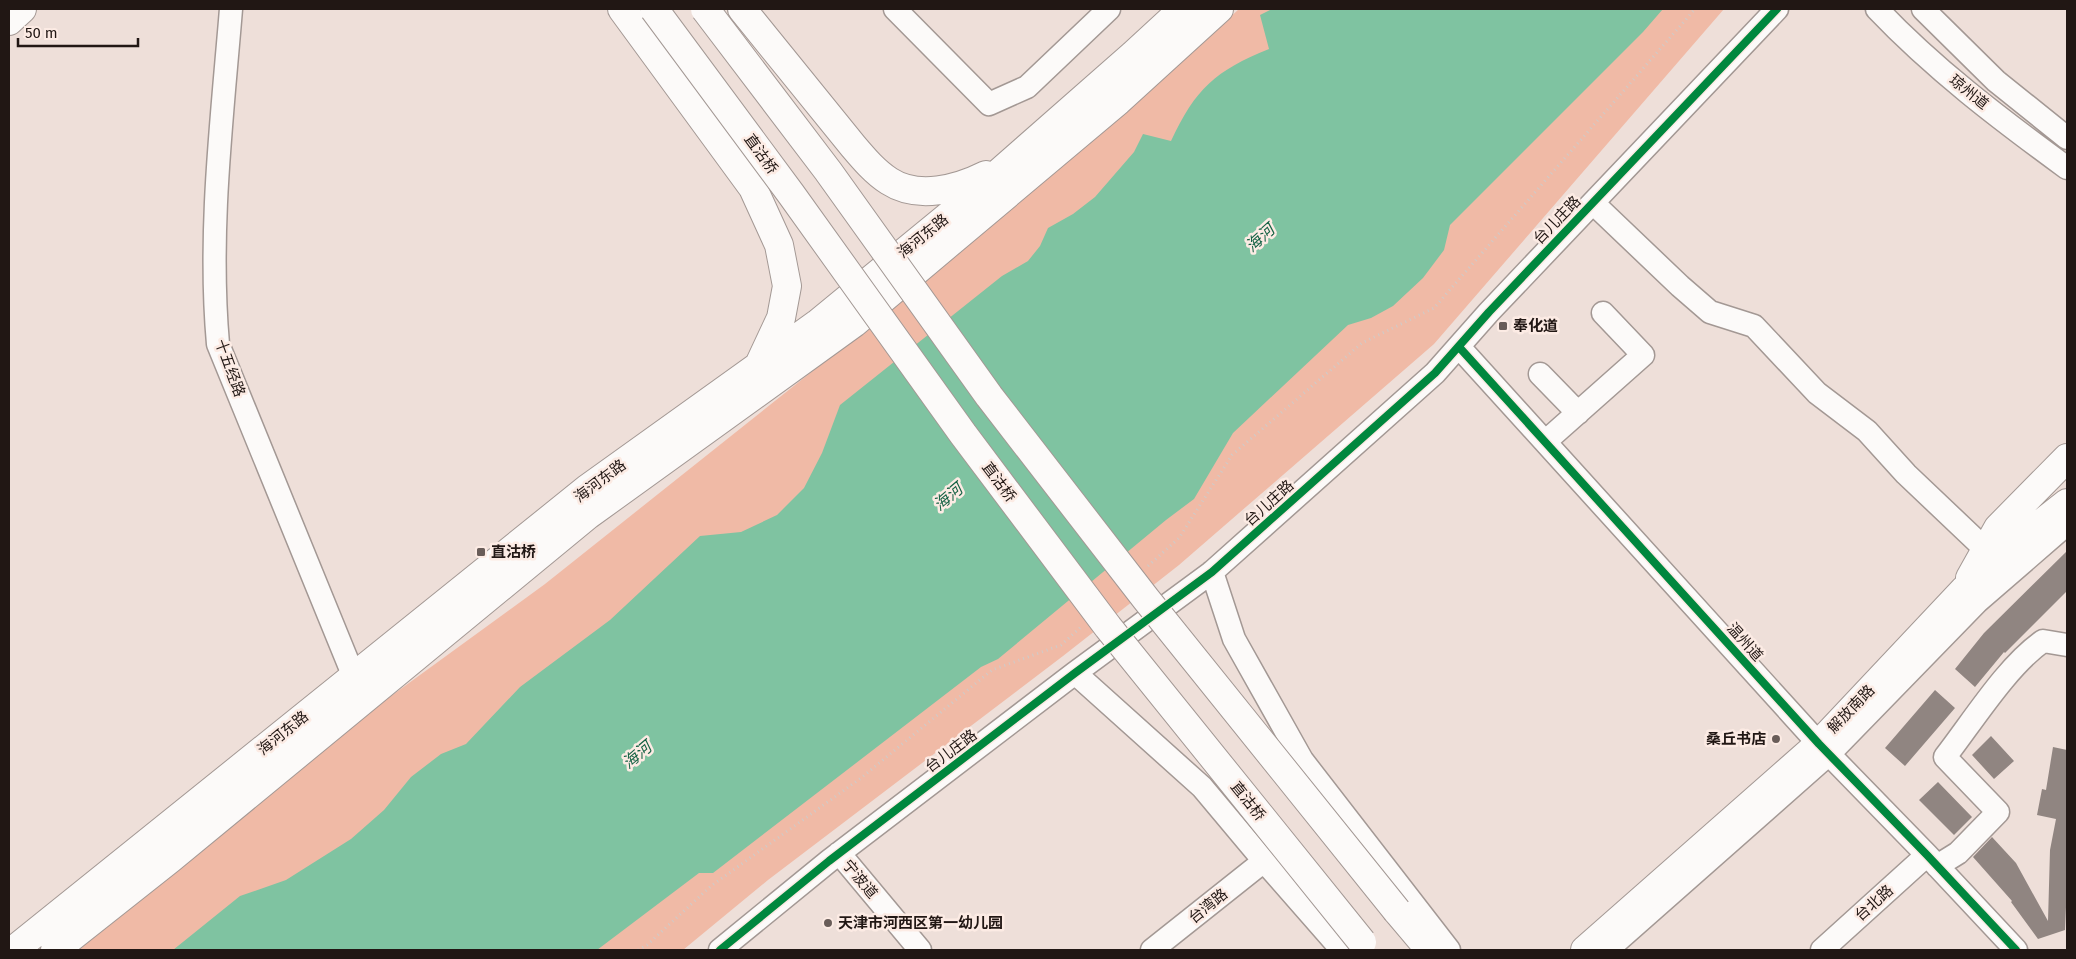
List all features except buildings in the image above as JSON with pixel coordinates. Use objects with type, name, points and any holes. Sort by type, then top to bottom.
[{"type":"main road","points":[[9,21],[22,9]]},
{"type":"main road","points":[[622,9],[753,188],[779,245],[787,286],[781,318],[759,365]]},
{"type":"main road","name":"直沽桥","points":[[654,9],[791,194],[963,434],[1108,627],[1358,948]]},
{"type":"main road","points":[[705,9],[828,171],[995,404],[1146,599],[1430,950]]},
{"type":"main road","points":[[742,9],[852,146],[871,168],[890,182],[908,189],[929,192],[967,185],[1008,165]]},
{"type":"main road","name":"海河东路","points":[[14,950],[587,489],[817,324],[1008,165],[1133,56],[1183,9]]},
{"type":"main road","name":"海河东路","points":[[55,950],[170,859],[588,515],[854,323],[1118,101],[1219,9]]},
{"type":"main road","points":[[1964,590],[1998,528],[2067,458]]},
{"type":"main road","name":"解放南路","points":[[1585,950],[1824,749],[1964,590],[2029,533],[2067,503]]},
{"type":"street","name":"十五经路","points":[[231,9],[218,158],[214,304],[218,344],[354,677]]},
{"type":"street","points":[[907,13],[989,104],[1026,87],[1109,9]]},
{"type":"street","name":"台儿庄路","points":[[720,950],[840,853],[1075,673],[1212,572],[1435,373],[1489,312],[1777,9]]},
{"type":"street","name":"琼州道","points":[[1877,9],[1928,59],[2024,137],[2067,168]]},
{"type":"street","name":"琼州道","points":[[1923,9],[1996,80],[2067,138]]},
{"type":"street","points":[[1593,203],[1710,312],[1754,326],[1817,393],[1867,431],[1906,474],[1985,549]]},
{"type":"street","points":[[1546,441],[1643,356],[1603,313]]},
{"type":"street","name":"温州道","points":[[1459,346],[1824,749],[2016,950]]},
{"type":"street","points":[[1540,374],[1578,413]]},
{"type":"street","name":"解放南路","points":[[1607,950],[1824,749],[1977,602],[2067,524]]},
{"type":"street","points":[[1212,572],[1234,639],[1302,760],[1448,950]]},
{"type":"street","name":"台北路","points":[[1822,950],[1932,860],[1958,853],[1998,812],[1945,757],[2011,671],[2032,648],[2043,641],[2067,645]]},
{"type":"street","points":[[1075,673],[1202,787],[1264,861],[1358,948]]},
{"type":"street","name":"宁波道","points":[[840,853],[920,950]]},
{"type":"street","name":"台湾路","points":[[1152,950],[1264,861]]},
{"type":"path","points":[[1142,572],[1179,538],[1232,455],[1362,342],[1434,308],[1695,9]]},
{"type":"path","points":[[638,950],[648,945],[711,886],[861,778],[992,670],[1061,645],[1083,625]]},
{"type":"shaded area","points":[[1239,9],[1724,9],[1434,344],[1179,565],[1063,656],[768,880],[683,950],[72,950],[365,715],[545,584],[907,296],[1154,87]]},
{"type":"water","name":"海河","points":[[1272,9],[1663,9],[1643,32],[1450,225],[1444,250],[1423,278],[1393,306],[1371,318],[1348,325],[1233,433],[1194,499],[998,659],[981,667],[713,873],[699,873],[597,950],[173,950],[240,896],[286,880],[351,839],[384,810],[411,777],[441,754],[466,744],[520,687],[610,620],[700,536],[741,532],[777,515],[804,488],[822,453],[840,405],[1002,276],[1028,261],[1040,246],[1048,228],[1073,214],[1095,197],[1134,152],[1143,134],[1171,141],[1189,107],[1209,83],[1234,65],[1269,49],[1260,15]]},
{"type":"cycle path","points":[[720,950],[829,861],[1075,673],[1212,572],[1435,373],[1489,312],[1777,9]]},
{"type":"cycle path","points":[[1459,347],[1819,744],[2016,950]]},
{"type":"place","name":"奉化道","points":[[1503,326]]},
{"type":"place","name":"直沽桥","points":[[481,552]]},
{"type":"place","name":"桑丘书店","points":[[1776,739]]},
{"type":"place","name":"天津市河西区第一幼儿园","points":[[828,923]]}]
